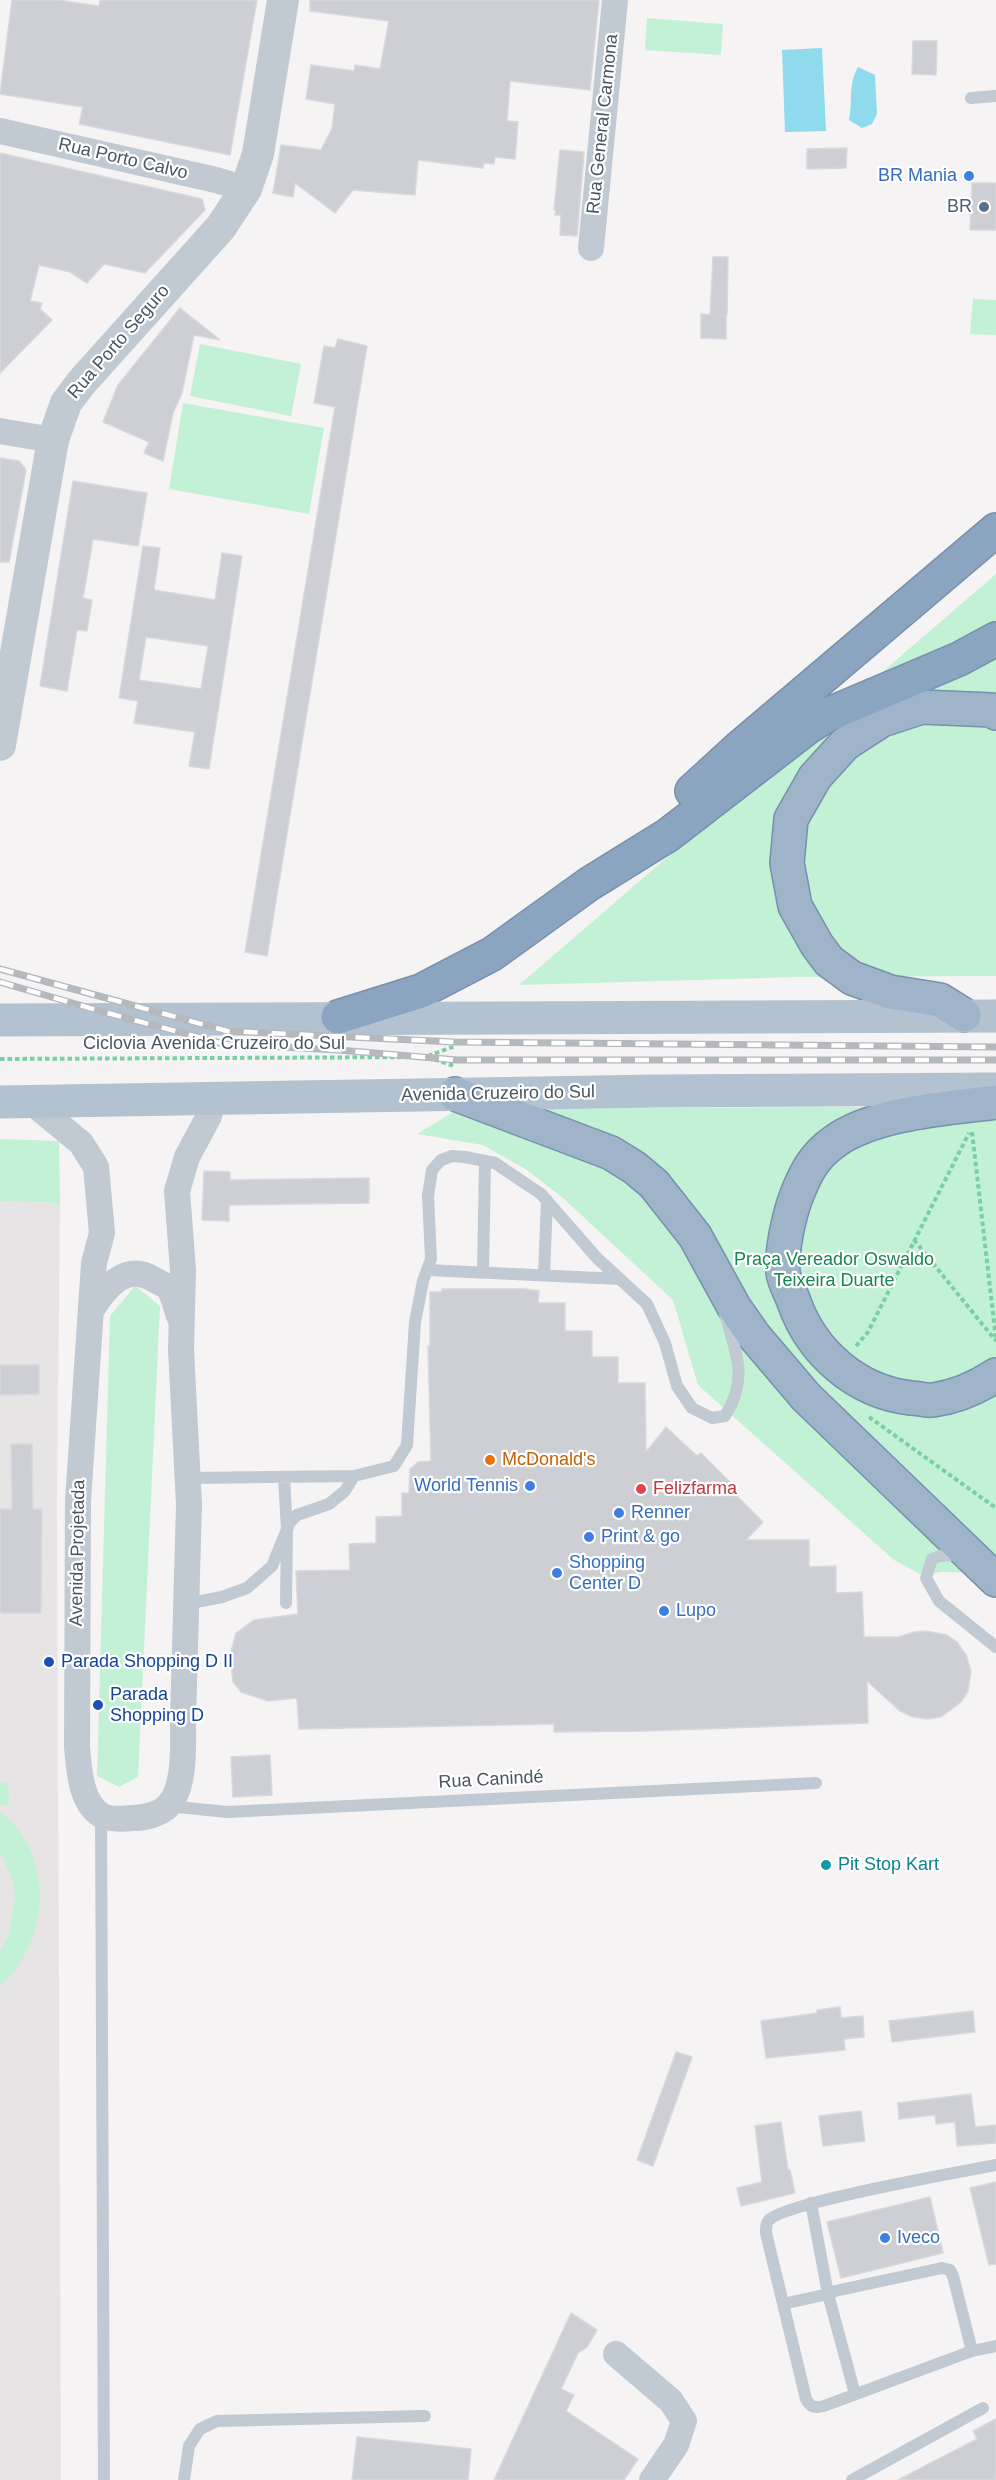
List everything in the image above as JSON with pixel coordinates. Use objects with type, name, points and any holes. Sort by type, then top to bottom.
[{"type":"highway","points":[[589,885],[739,748],[996,530]]},
{"type":"highway","points":[[338,1017],[421,991],[492,954],[589,885],[668,835],[766,757],[827,715],[959,660],[996,639]]},
{"type":"highway","points":[[980,1016],[940,1000],[890,992],[852,978],[829,961],[795,906],[786,863],[790,819],[815,777],[845,744],[882,720],[922,707],[992,710],[996,713]]},
{"type":"highway","points":[[455,1094],[610,1153],[635,1168],[654,1184],[695,1236],[734,1307],[755,1338],[806,1397],[996,1580]]},
{"type":"highway","points":[[996,1102],[932,1110],[872,1123],[834,1141],[807,1168],[789,1216],[783,1273],[801,1323],[824,1354],[838,1367],[866,1385],[894,1396],[933,1400],[977,1388],[996,1375]]},
{"type":"main road","points":[[0,1020],[980,1016]]},
{"type":"main road","name":"Avenida Cruzeiro do Sul","points":[[15,1102],[455,1094],[996,1089]]},
{"type":"street","name":"Rua Porto Seguro","points":[[0,745],[53,440],[66,403],[81,383],[221,227],[246,189],[258,154],[283,0]]},
{"type":"street","name":"Rua General Carmona","points":[[591,248],[615,0]]},
{"type":"street","name":"Rua Porto Calvo","points":[[0,131],[216,180],[246,189]]},
{"type":"street","points":[[0,431],[53,440]]},
{"type":"street","points":[[101,1815],[120,1819],[141,1818],[155,1814],[168,1806],[178,1786],[184,1752],[188,1478],[181,1319],[183,1270],[177,1191],[187,1157],[209,1116],[214,1098]]},
{"type":"street","name":"Avenida Projetada","points":[[15,1102],[81,1143],[96,1167],[102,1233],[94,1263],[78,1501],[76,1708],[81,1780],[89,1801],[101,1815]]},
{"type":"street","points":[[90,1312],[113,1282],[129,1273],[147,1275],[169,1288],[181,1319]]},
{"type":"street","points":[[616,2354],[671,2401],[684,2421],[676,2445],[652,2480]]},
{"type":"lane","points":[[971,98],[996,96]]},
{"type":"lane","points":[[188,1478],[354,1476],[394,1466],[407,1445],[415,1322],[431,1245],[428,1196],[432,1170],[441,1160],[452,1156],[495,1163],[541,1194],[597,1258],[647,1304],[665,1343],[677,1386],[692,1408],[712,1418],[725,1416],[735,1401],[739,1387],[738,1362],[714,1270]]},
{"type":"lane","points":[[483,1273],[485,1161]]},
{"type":"lane","points":[[544,1275],[547,1200]]},
{"type":"lane","points":[[427,1270],[620,1279]]},
{"type":"lane","points":[[186,1604],[222,1597],[247,1588],[272,1566],[290,1522],[297,1515],[329,1504],[345,1491],[354,1476]]},
{"type":"lane","points":[[284,1477],[287,1530],[286,1603]]},
{"type":"lane","points":[[970,1554],[940,1556],[932,1559],[926,1578],[939,1601],[996,1647]]},
{"type":"lane","name":"Rua Canindé","points":[[168,1806],[227,1812],[816,1783]]},
{"type":"lane","points":[[101,1815],[104,2480]]},
{"type":"lane","points":[[996,2165],[811,2203],[770,2218],[766,2225],[806,2399],[810,2405],[816,2408],[972,2351],[996,2346]]},
{"type":"lane","points":[[811,2203],[828,2294],[855,2394]]},
{"type":"lane","points":[[783,2304],[942,2268],[950,2270],[953,2276],[972,2351]]},
{"type":"lane","points":[[852,2480],[983,2408]]},
{"type":"lane","points":[[184,2480],[189,2446],[200,2429],[217,2421],[425,2416]]},
{"type":"path","name":"Ciclovia Avenida Cruzeiro do Sul","points":[[0,1059],[427,1057]]},
{"type":"path","points":[[838,1367],[868,1332],[971,1128],[996,1340]]},
{"type":"path","points":[[914,1240],[996,1340]]},
{"type":"path","points":[[866,1415],[996,1508]]},
{"type":"shaded area","points":[[0,1201],[60,1203],[57,1505],[61,2480],[0,2480]]},
{"type":"green space","points":[[647,18],[723,24],[721,55],[645,50]]},
{"type":"green space","points":[[973,299],[996,300],[996,335],[970,334]]},
{"type":"green space","points":[[200,344],[301,364],[291,416],[190,396]]},
{"type":"green space","points":[[183,403],[324,428],[309,514],[169,489]]},
{"type":"green space","points":[[996,574],[996,976],[800,977],[519,985]]},
{"type":"green space","name":"Praça Vereador Oswaldo Teixeira Duarte","points":[[844,1107],[996,1110],[996,1573],[941,1572],[922,1575],[894,1560],[698,1385],[673,1300],[563,1198],[527,1170],[483,1145],[417,1134],[458,1109]]},
{"type":"green space","points":[[0,1139],[59,1141],[60,1203],[0,1201]]},
{"type":"green space","points":[[135,1286],[160,1306],[138,1777],[119,1787],[97,1776],[110,1316]]},
{"type":"green space","points":[[8,1782],[9,1805],[0,1805],[0,1783]]},
{"type":"green space","points":[[0,1812],[18,1830],[31,1851],[38,1874],[40,1899],[37,1923],[29,1947],[17,1968],[0,1986],[0,1951],[9,1934],[15,1899],[13,1881],[0,1851]]},
{"type":"water","points":[[822,48],[826,131],[785,132],[782,50]]},
{"type":"water","points":[[858,67],[875,75],[877,114],[872,124],[862,128],[849,120],[852,86]]},
{"type":"building","points":[[12,0],[58,0],[99,6],[100,0],[257,0],[230,155],[79,124],[83,107],[0,94]]},
{"type":"building","points":[[310,0],[599,0],[590,90],[510,81],[507,121],[518,122],[515,159],[495,157],[494,164],[484,163],[483,168],[418,160],[415,195],[353,190],[335,213],[295,183],[293,197],[273,193],[281,145],[321,150],[332,129],[335,104],[306,99],[311,65],[354,71],[355,65],[380,69],[389,21],[310,11]]},
{"type":"building","points":[[913,41],[937,41],[936,75],[912,74]]},
{"type":"building","points":[[847,148],[846,168],[807,169],[807,149]]},
{"type":"building","points":[[560,150],[584,152],[577,236],[560,235],[561,215],[555,215],[556,210],[554,210]]},
{"type":"building","points":[[0,153],[202,199],[205,210],[145,273],[104,264],[87,283],[70,272],[39,265],[30,301],[42,303],[40,309],[52,320],[0,373]]},
{"type":"building","name":"BR","points":[[972,183],[996,183],[996,230],[970,230]]},
{"type":"building","points":[[713,257],[728,257],[726,339],[701,338],[701,314],[710,315]]},
{"type":"building","points":[[180,308],[220,340],[194,335],[182,393],[173,413],[163,461],[144,453],[149,442],[103,422],[118,385]]},
{"type":"building","points":[[338,339],[367,346],[267,956],[245,952],[335,407],[314,403],[324,346],[335,348]]},
{"type":"building","points":[[0,458],[19,461],[26,470],[9,562],[0,562]]},
{"type":"building","points":[[73,481],[147,493],[138,546],[93,539],[83,598],[92,600],[87,631],[77,630],[67,691],[40,686]]},
{"type":"building","points":[[143,546],[160,548],[154,590],[215,600],[222,553],[242,556],[209,769],[189,766],[195,732],[134,723],[138,701],[119,698]],"holes":[[[146,637],[208,646],[201,689],[139,680]]]},
{"type":"building","points":[[204,1171],[230,1172],[230,1180],[369,1178],[369,1203],[229,1205],[229,1221],[202,1220]]},
{"type":"building","points":[[442,1289],[525,1289],[539,1291],[538,1303],[565,1303],[565,1331],[592,1331],[592,1357],[618,1357],[618,1383],[645,1383],[646,1452],[666,1427],[697,1456],[701,1453],[736,1488],[733,1492],[763,1522],[746,1540],[809,1540],[809,1567],[836,1566],[836,1593],[862,1592],[864,1637],[898,1637],[926,1631],[947,1635],[957,1642],[966,1655],[971,1671],[968,1691],[961,1702],[941,1717],[927,1719],[913,1717],[900,1711],[867,1681],[868,1723],[554,1732],[554,1724],[299,1729],[297,1698],[268,1701],[241,1692],[233,1682],[230,1655],[236,1633],[254,1620],[298,1614],[296,1571],[350,1570],[349,1544],[376,1543],[376,1517],[402,1516],[402,1493],[409,1493],[410,1469],[418,1462],[431,1461],[428,1346],[430,1346],[430,1292],[442,1292]]},
{"type":"building","points":[[0,1365],[39,1365],[39,1394],[0,1395]]},
{"type":"building","points":[[11,1444],[32,1444],[33,1509],[42,1509],[41,1613],[0,1613],[0,1509],[12,1509]]},
{"type":"building","points":[[270,1755],[272,1795],[233,1797],[231,1757]]},
{"type":"building","points":[[840,2007],[841,2018],[863,2016],[864,2037],[844,2039],[845,2050],[766,2058],[761,2021],[817,2013],[817,2010]]},
{"type":"building","points":[[973,2011],[975,2032],[892,2042],[889,2021]]},
{"type":"building","points":[[676,2052],[692,2057],[653,2166],[637,2160]]},
{"type":"building","points":[[971,2094],[976,2127],[996,2125],[996,2143],[957,2146],[955,2122],[936,2124],[935,2115],[899,2119],[898,2103]]},
{"type":"building","points":[[861,2111],[865,2141],[823,2146],[819,2116]]},
{"type":"building","points":[[781,2122],[788,2170],[790,2170],[795,2193],[741,2206],[737,2188],[762,2182],[755,2126]]},
{"type":"building","points":[[996,2182],[996,2264],[989,2265],[970,2188]]},
{"type":"building","name":"Iveco","points":[[930,2197],[943,2253],[841,2278],[827,2222]]},
{"type":"building","points":[[571,2313],[597,2330],[587,2347],[578,2353],[561,2389],[574,2395],[566,2411],[638,2459],[624,2480],[494,2480]]},
{"type":"building","points":[[996,2419],[996,2480],[898,2480],[977,2439],[973,2431]]},
{"type":"building","points":[[357,2437],[471,2449],[468,2480],[352,2480]]},
{"type":"railway","points":[[0,969],[227,1031],[454,1042],[996,1047]]},
{"type":"railway","points":[[0,982],[224,1044],[339,1050],[457,1060],[996,1060]]},
{"type":"place","name":"BR Mania","points":[[969,176]]},
{"type":"place","name":"BR","points":[[984,207]]},
{"type":"place","name":"McDonald's","points":[[490,1460]]},
{"type":"place","name":"World Tennis","points":[[530,1486]]},
{"type":"place","name":"Felizfarma","points":[[641,1489]]},
{"type":"place","name":"Renner","points":[[619,1513]]},
{"type":"place","name":"Print & go","points":[[589,1537]]},
{"type":"place","name":"Shopping Center D","points":[[557,1573]]},
{"type":"place","name":"Lupo","points":[[664,1611]]},
{"type":"place","name":"Parada Shopping D II","points":[[49,1662]]},
{"type":"place","name":"Parada Shopping D","points":[[98,1705]]},
{"type":"place","name":"Pit Stop Kart","points":[[826,1865]]},
{"type":"place","name":"Iveco","points":[[885,2238]]}]
